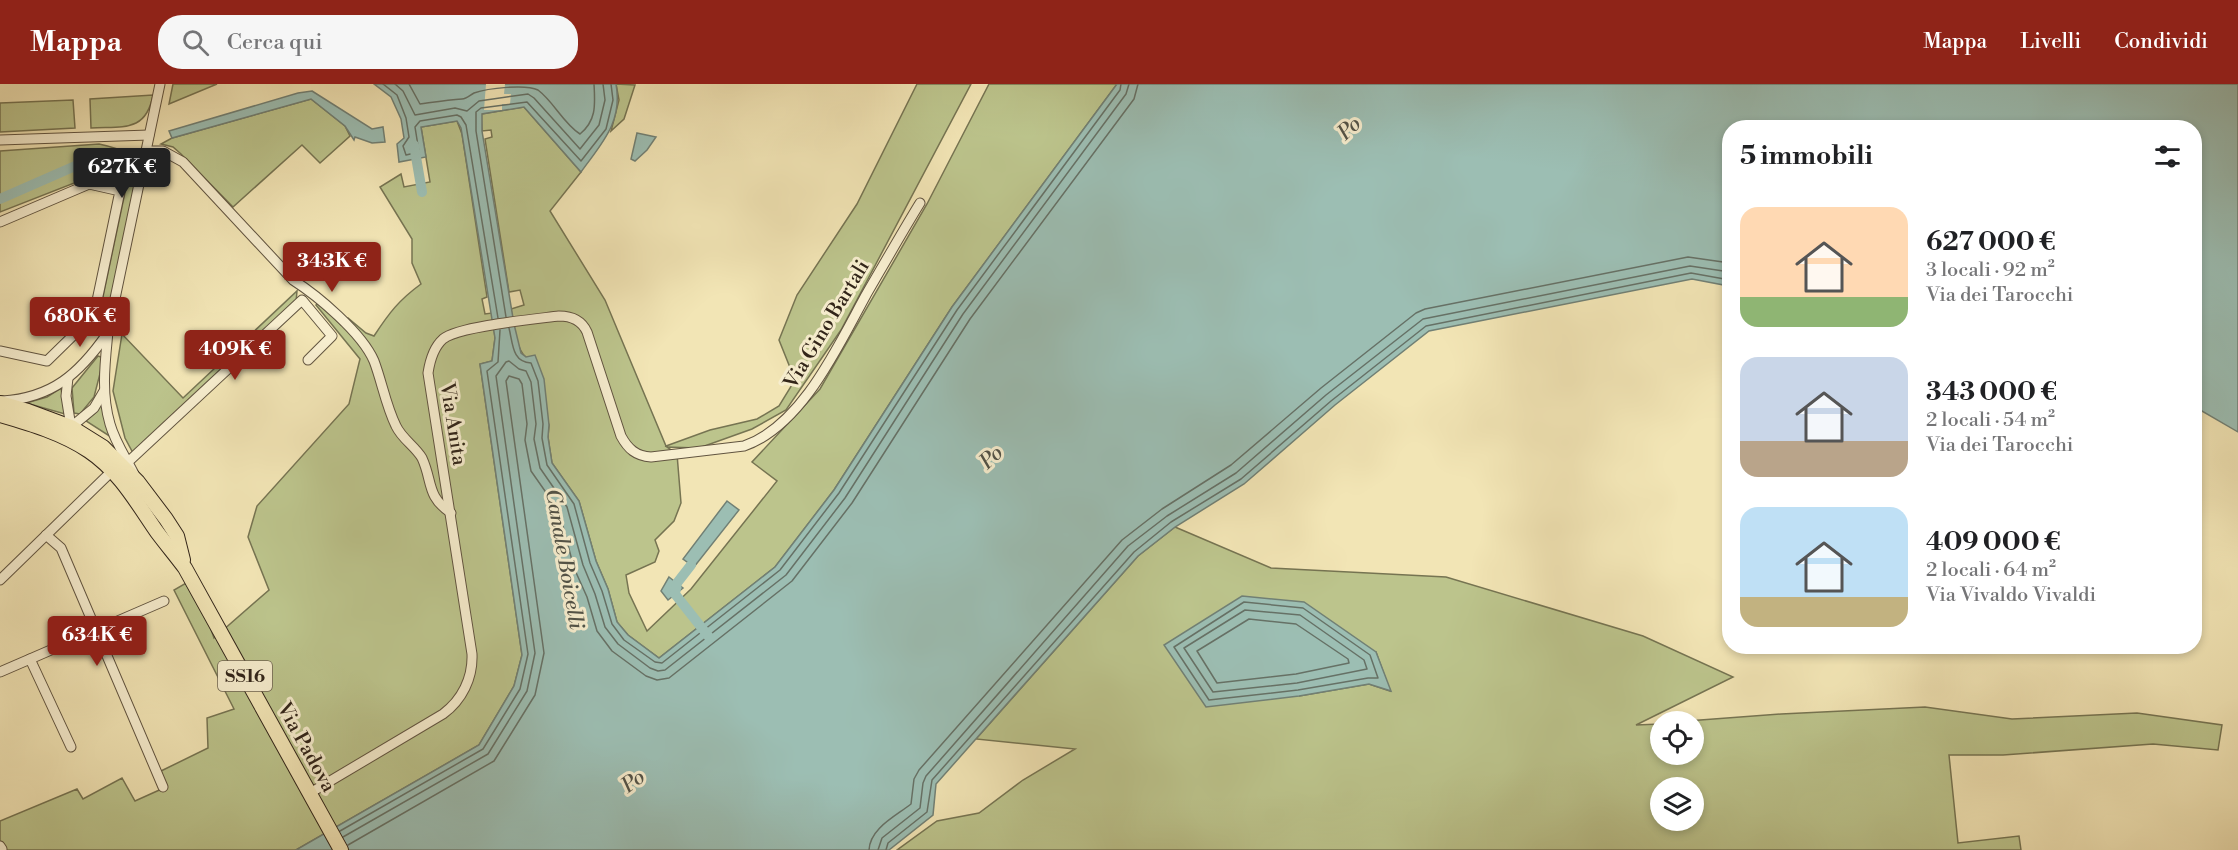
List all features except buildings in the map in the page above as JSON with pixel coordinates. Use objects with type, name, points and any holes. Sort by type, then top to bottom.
[{"type":"main road","name":"Via Padova","points":[[0,402],[103,447],[138,482],[177,536],[186,568]]},
{"type":"main road","name":"Via Padova","points":[[0,415],[68,432]]},
{"type":"main road","name":"Via Padova","points":[[121,466],[134,497],[158,533],[186,568],[341,850]]},
{"type":"street","points":[[121,466],[104,391],[108,332],[160,84]]},
{"type":"street","points":[[0,140],[149,135]]},
{"type":"street","points":[[146,151],[164,151],[183,162],[293,280],[311,292],[351,329],[373,359],[396,425],[403,437],[421,457],[431,490],[438,504],[451,513]]},
{"type":"street","points":[[0,222],[89,184],[120,191],[94,315],[47,361],[0,351]]},
{"type":"street","name":"Via Gino Bartali","points":[[744,446],[771,433],[816,382],[920,203]]},
{"type":"street","points":[[2,575],[311,292]]},
{"type":"street","points":[[302,300],[332,336],[308,360]]},
{"type":"street","points":[[94,315],[111,319]]},
{"type":"street","name":"Via Anita","points":[[310,793],[443,714],[458,700],[471,669],[472,654],[428,373],[429,363],[436,348],[445,337],[453,333],[484,327],[564,316],[578,321],[584,325],[621,436],[627,446],[642,457],[651,457],[744,446]]},
{"type":"street","points":[[0,402],[44,393],[68,378],[91,355],[108,332]]},
{"type":"street","points":[[68,378],[66,396],[68,432]]},
{"type":"street","points":[[68,432],[94,408],[104,391]]},
{"type":"street","points":[[46,535],[61,548],[163,787]]},
{"type":"street","points":[[0,672],[164,601]]},
{"type":"street","points":[[30,659],[71,747]]},
{"type":"green space","points":[[173,84],[217,84],[169,104]]},
{"type":"green space","points":[[616,84],[635,85],[624,119],[611,131],[619,100]]},
{"type":"green space","points":[[917,84],[971,84],[841,330],[786,410],[752,429],[699,448],[667,447],[677,454],[681,503],[674,521],[655,540],[659,551],[655,562],[626,575],[629,593],[647,631],[691,589],[777,481],[752,462],[820,389],[927,204],[989,84],[1117,84],[952,307],[834,490],[775,567],[659,658],[628,635],[617,622],[579,501],[552,463],[548,437],[549,425],[526,357],[517,342],[514,328],[511,309],[524,305],[520,290],[509,292],[485,139],[492,137],[491,130],[482,131],[481,114],[524,107],[581,172],[550,211],[605,300],[666,446],[710,430],[757,419],[779,406],[795,380],[779,340],[797,295],[857,204]]},
{"type":"green space","points":[[153,95],[145,116],[138,122],[122,127],[91,128],[90,99]]},
{"type":"green space","points":[[311,99],[345,126],[350,136],[320,163],[302,145],[233,207],[173,147],[161,144],[172,138]]},
{"type":"green space","points":[[73,100],[75,128],[0,132],[0,103]]},
{"type":"green space","points":[[457,121],[462,134],[487,297],[482,299],[485,314],[492,313],[495,338],[492,361],[480,364],[522,655],[514,686],[479,745],[296,850],[0,850],[0,821],[77,789],[83,799],[122,778],[135,801],[166,787],[161,771],[208,748],[207,718],[234,709],[174,590],[193,579],[214,638],[269,590],[248,537],[257,506],[349,404],[360,359],[316,305],[318,303],[341,325],[348,318],[366,333],[374,336],[395,307],[421,284],[412,263],[412,239],[380,187],[401,174],[404,187],[430,182],[421,127]]},
{"type":"green space","points":[[99,144],[124,153],[131,162],[137,177],[109,307],[101,306],[127,183],[92,176],[0,212],[0,151]]},
{"type":"green space","points":[[297,291],[296,302],[133,453],[125,438],[113,391],[122,334],[183,398]]},
{"type":"green space","points":[[98,356],[104,358],[94,397],[80,414],[74,413],[72,388]]},
{"type":"green space","points":[[61,388],[65,414],[26,403],[47,397]]},
{"type":"green space","points":[[101,403],[111,437],[86,421]]},
{"type":"green space","points":[[1175,527],[1271,568],[1446,577],[1643,636],[1733,677],[1664,711],[1650,711],[1650,718],[1636,725],[1650,724],[1650,765],[1704,765],[1704,720],[1781,714],[1925,707],[2012,719],[2137,713],[2222,725],[2218,750],[2153,744],[2003,755],[1949,755],[1958,843],[2019,836],[2021,850],[897,850],[937,821],[979,813],[1023,780],[1075,749],[976,739],[1138,556]],"holes":[[[1376,652],[1390,691],[1369,684],[1299,696]]]},
{"type":"water","points":[[374,84],[616,84],[614,121],[581,172],[524,107],[482,114],[482,131],[514,324],[521,353],[526,357],[535,355],[544,379],[552,463],[579,501],[617,622],[628,635],[659,658],[775,567],[834,490],[952,307],[1117,84],[2238,84],[2238,432],[2202,411],[2202,120],[1722,120],[1722,285],[1692,279],[1429,331],[1335,405],[1244,484],[1175,527],[1138,556],[936,784],[933,815],[889,850],[296,850],[479,745],[514,686],[522,655],[480,364],[492,361],[495,338],[461,128],[457,121],[421,127],[426,157],[399,162],[397,144],[404,138],[401,119],[391,97]]},
{"type":"water","points":[[312,91],[372,129],[383,127],[385,142],[372,143],[355,137],[354,140],[345,126],[311,99],[172,138],[169,131],[298,93]]},
{"type":"water","points":[[637,133],[656,137],[635,161],[631,159]]},
{"type":"water","points":[[727,501],[739,510],[694,567],[683,559]]},
{"type":"water","points":[[669,577],[683,588],[668,600],[661,591]]},
{"type":"water","points":[[1242,596],[1304,602],[1376,652],[1391,691],[1369,684],[1299,696],[1206,707],[1164,645]]},
{"type":"pier","points":[[486,84],[505,84],[504,94],[511,94],[510,104],[502,104],[502,110],[484,110]]},
{"type":"waterway","points":[[414,145],[422,192]]},
{"type":"waterway","points":[[0,199],[98,156]]},
{"type":"waterway","points":[[691,565],[677,583],[675,594],[709,637]]},
{"type":"water label","name":"Po","points":[[1349,128]]},
{"type":"water label","name":"Po","points":[[991,457]]},
{"type":"water label","name":"Canale Boicelli","points":[[565,559]]},
{"type":"water label","name":"Po","points":[[633,781]]}]
